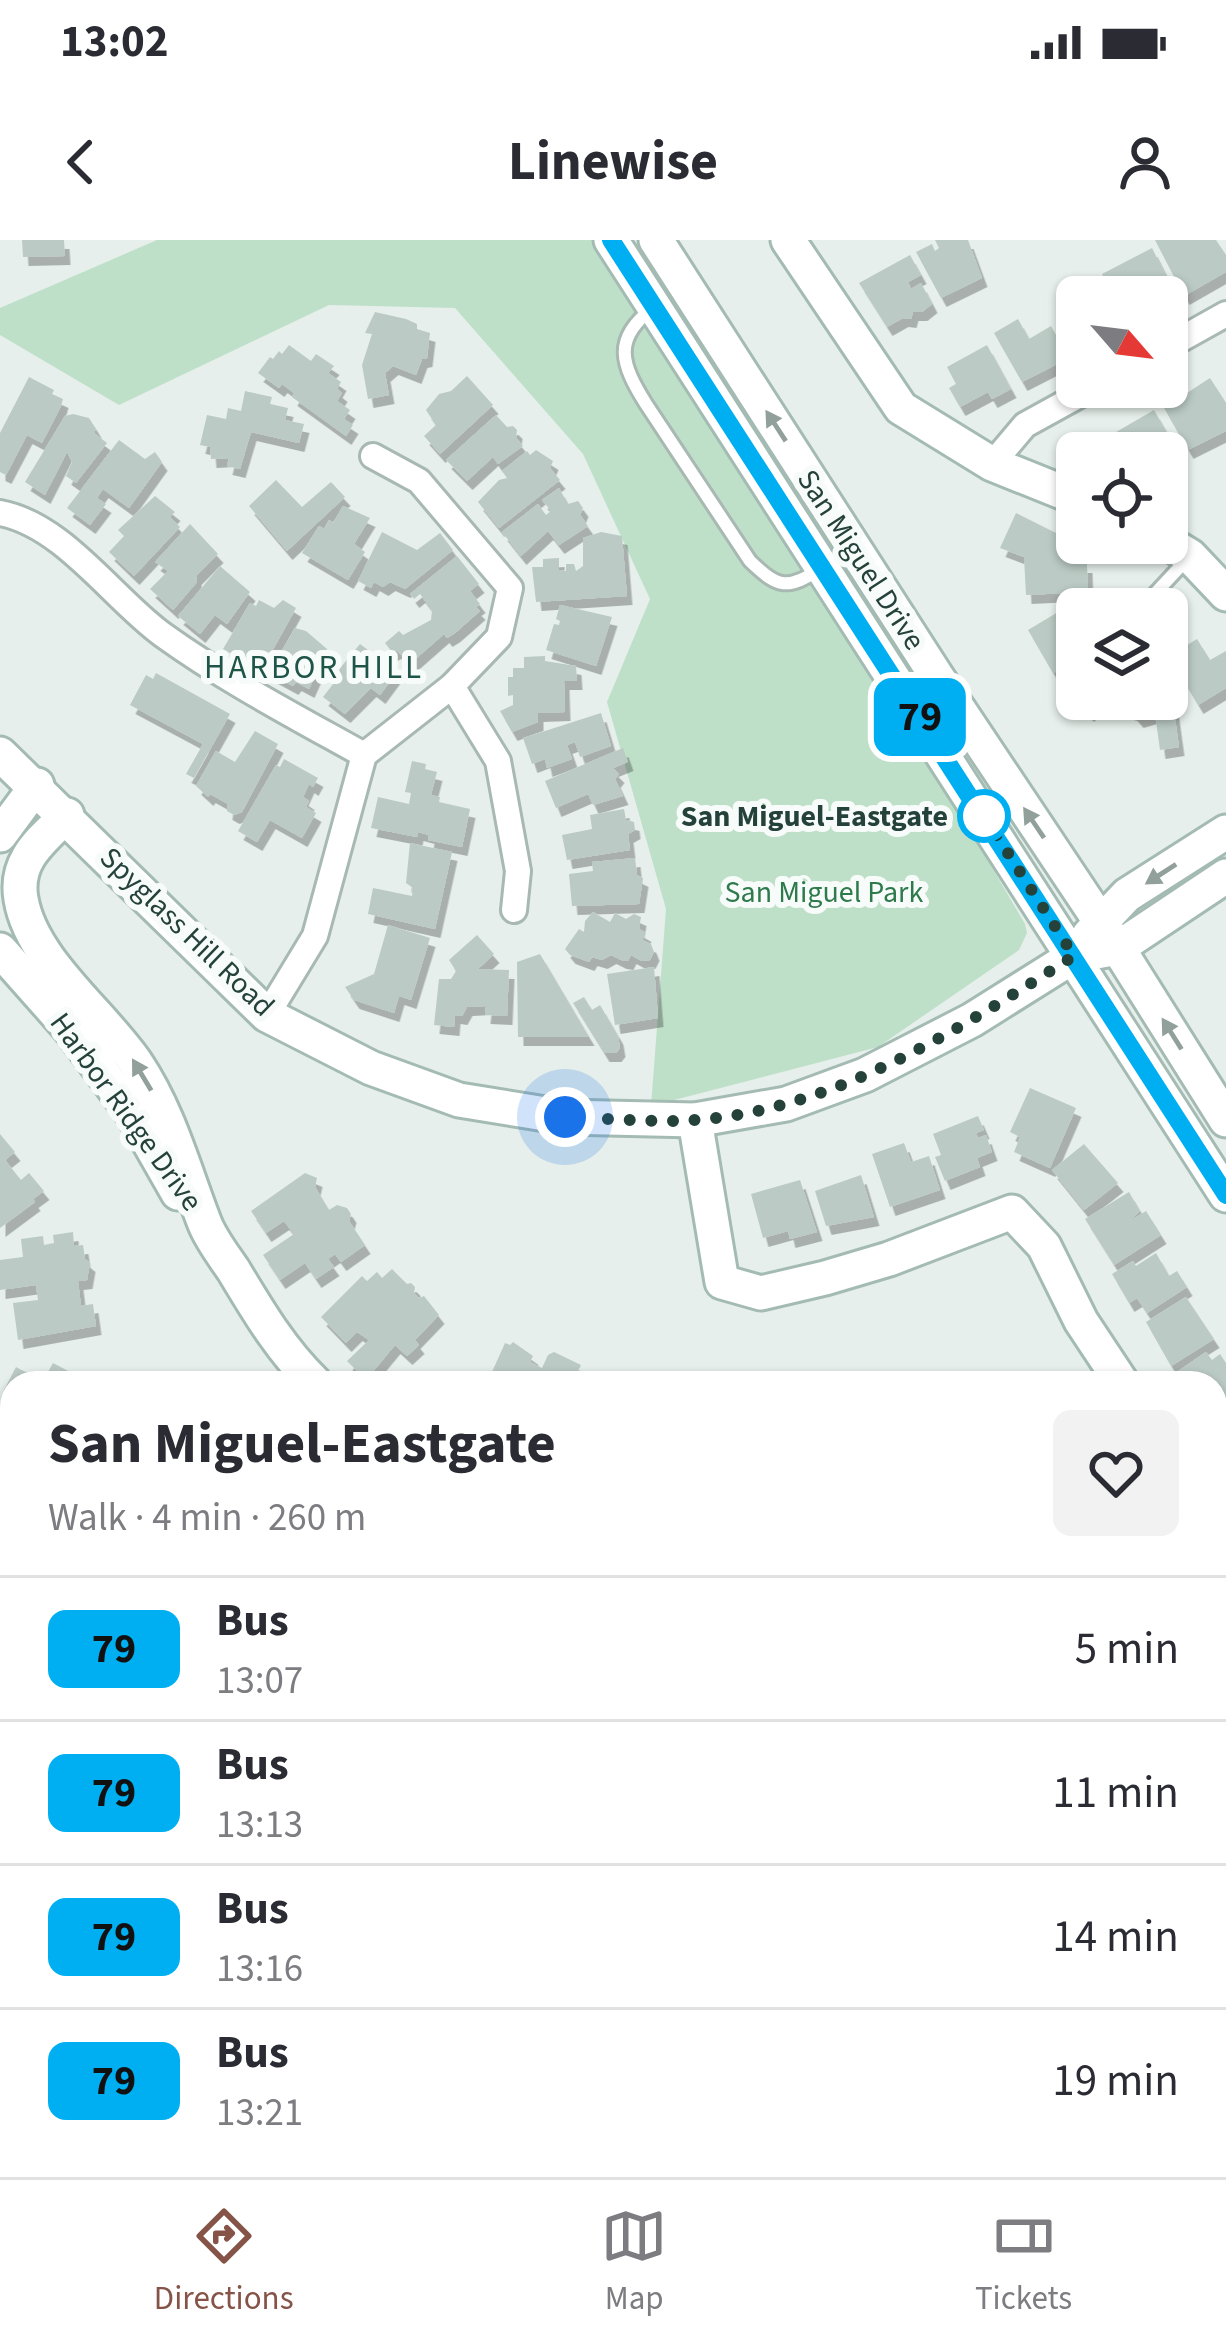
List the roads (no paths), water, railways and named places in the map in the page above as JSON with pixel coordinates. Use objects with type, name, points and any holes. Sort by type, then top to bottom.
[{"type":"main road","name":"San Miguel Drive","points":[[611,240],[1226,1195]]},
{"type":"main road","name":"San Miguel Drive","points":[[656,240],[1226,1120]]},
{"type":"main road","points":[[830,240],[794,248],[901,408],[992,464],[1056,490]]},
{"type":"main road","points":[[1188,558],[1226,594]]},
{"type":"main road","name":"Spyglass Hill Road","points":[[0,754],[68,815],[268,1015],[371,1068],[459,1100],[565,1117],[695,1120],[786,1104],[866,1075],[972,1020],[1074,956]]},
{"type":"main road","points":[[0,835],[37,785]]},
{"type":"main road","name":"Harbor Ridge Drive","points":[[68,815],[28,855],[19,882],[14,930],[49,958],[140,1069],[186,1166],[204,1220],[272,1333],[305,1371]]},
{"type":"main road","points":[[1109,934],[1127,896],[1226,832]]},
{"type":"main road","points":[[1074,956],[1226,876]]},
{"type":"main road","name":"Harbor Ridge Drive","points":[[0,950],[71,1030],[133,1114],[177,1192],[204,1220]]},
{"type":"main road","points":[[695,1120],[722,1282],[761,1293],[889,1259],[1012,1212],[1044,1246],[1081,1321],[1114,1371]]},
{"type":"street","points":[[1188,335],[1226,314]]},
{"type":"street","points":[[992,464],[1025,425],[1056,408]]},
{"type":"street","points":[[268,1015],[315,935],[364,755],[452,686],[500,637],[510,588],[419,482],[374,456]]},
{"type":"street","points":[[0,513],[70,549],[158,631],[226,679],[364,755]]},
{"type":"street","points":[[452,686],[498,761],[518,871],[514,910]]},
{"type":"lane","points":[[654,307],[631,325],[623,352],[646,404],[750,561],[772,582],[796,584],[823,567]]},
{"type":"place","name":"San Miguel-Eastgate","points":[[984,816]]},
{"type":"district","name":"HARBOR HILL","points":[[314,667]]},
{"type":"park label","name":"San Miguel Park","points":[[824,892]]}]
